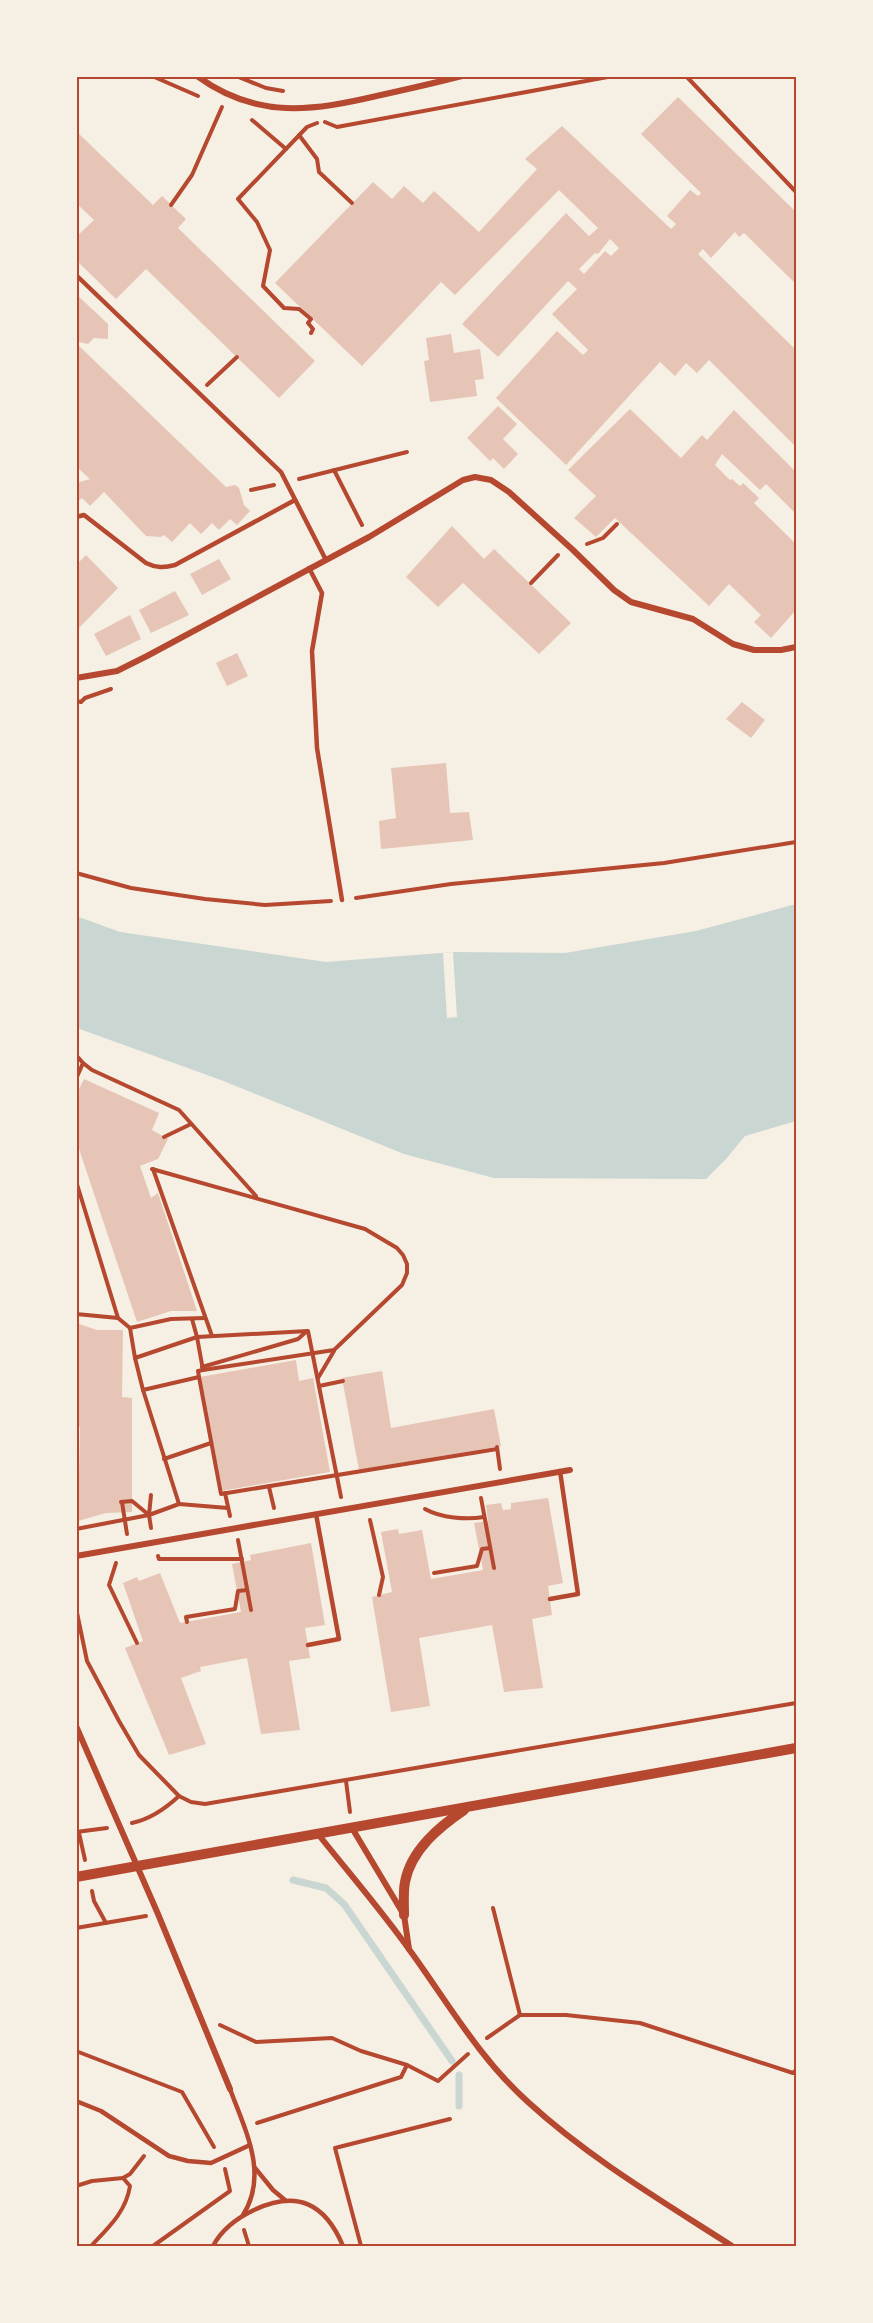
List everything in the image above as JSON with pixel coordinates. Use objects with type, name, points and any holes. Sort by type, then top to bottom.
[{"type":"street","points":[[196,76],[211,87],[256,106],[298,110],[334,106],[462,76]]},
{"type":"street","points":[[76,678],[117,671],[369,537],[462,480],[475,477],[491,480],[508,492],[614,590],[631,602],[693,619],[733,644],[754,650],[781,650],[796,647]]},
{"type":"street","points":[[76,1556],[570,1470]]},
{"type":"street","points":[[76,1726],[138,1866],[230,2090]]},
{"type":"street","points":[[76,1877],[796,1748]]},
{"type":"street","points":[[409,1950],[404,1915],[405,1881],[422,1846],[443,1824],[469,1806]]},
{"type":"street","points":[[352,1828],[404,1915]]},
{"type":"street","points":[[318,1834],[409,1950],[476,2045],[511,2086],[557,2127],[599,2159],[732,2247]]},
{"type":"lane","points":[[76,275],[281,472],[326,560]]},
{"type":"lane","points":[[76,517],[84,515],[146,563],[154,567],[165,568],[175,566],[295,500]]},
{"type":"lane","points":[[309,568],[322,593],[312,651],[317,748],[342,900]]},
{"type":"lane","points":[[550,1599],[578,1594],[560,1471]]},
{"type":"lane","points":[[308,1645],[339,1639],[316,1514]]},
{"type":"lane","points":[[230,2090],[250,2145],[255,2168],[252,2201],[243,2216]]},
{"type":"lane","points":[[76,2101],[101,2111],[169,2156],[188,2161],[211,2163],[250,2145]]},
{"type":"lane","points":[[255,2168],[273,2190],[285,2200]]},
{"type":"lane","points":[[213,2246],[223,2231],[243,2216],[272,2202],[285,2200],[312,2206],[328,2221],[343,2247]]},
{"type":"path","points":[[152,76],[202,98]]},
{"type":"path","points":[[236,76],[266,88],[292,92]]},
{"type":"path","points":[[311,333],[313,329],[308,323],[311,320],[298,309],[284,308],[263,286],[270,250],[257,222],[238,199],[307,127],[324,122],[337,127],[613,76]]},
{"type":"path","points":[[686,76],[796,192]]},
{"type":"path","points":[[171,205],[192,175],[222,107]]},
{"type":"path","points":[[252,120],[286,149]]},
{"type":"path","points":[[299,135],[317,159],[319,172],[352,203]]},
{"type":"path","points":[[206,386],[237,357]]},
{"type":"path","points":[[251,490],[406,452]]},
{"type":"path","points":[[76,873],[131,888],[217,901],[265,905],[342,900],[451,884],[664,863],[796,842]]},
{"type":"path","points":[[76,1055],[92,1070],[179,1110],[257,1197]]},
{"type":"path","points":[[76,1079],[83,1063]]},
{"type":"path","points":[[165,1137],[191,1124]]},
{"type":"path","points":[[212,1336],[152,1169],[365,1229],[397,1248],[403,1255],[407,1264],[407,1273],[402,1285],[334,1350],[318,1378]]},
{"type":"path","points":[[76,1181],[118,1318],[130,1328],[143,1390],[179,1504]]},
{"type":"path","points":[[76,1314],[118,1318]]},
{"type":"path","points":[[192,1318],[202,1368]]},
{"type":"path","points":[[130,1328],[171,1319],[205,1318]]},
{"type":"path","points":[[135,1358],[197,1337],[308,1331]]},
{"type":"path","points":[[308,1331],[344,1509]]},
{"type":"path","points":[[308,1331],[298,1339],[198,1371],[220,1494],[497,1448],[502,1481]]},
{"type":"path","points":[[202,1368],[334,1350]]},
{"type":"path","points":[[143,1390],[199,1377]]},
{"type":"path","points":[[319,1386],[343,1381]]},
{"type":"path","points":[[164,1459],[211,1443]]},
{"type":"path","points":[[269,1487],[272,1501]]},
{"type":"path","points":[[225,1493],[226,1499]]},
{"type":"path","points":[[151,1496],[149,1515],[159,1559],[242,1559]]},
{"type":"path","points":[[418,1496],[421,1507],[433,1514],[473,1519],[484,1517]]},
{"type":"path","points":[[129,1547],[122,1502],[132,1501],[149,1515]]},
{"type":"path","points":[[482,1502],[494,1568]]},
{"type":"path","points":[[76,1529],[149,1515],[179,1504],[228,1508]]},
{"type":"path","points":[[367,1505],[383,1577],[379,1595]]},
{"type":"path","points":[[239,1541],[251,1610]]},
{"type":"path","points":[[121,1548],[109,1585],[137,1643]]},
{"type":"path","points":[[434,1573],[477,1566],[482,1549],[490,1548]]},
{"type":"path","points":[[187,1622],[186,1617],[235,1609],[238,1591],[247,1590]]},
{"type":"path","points":[[76,1608],[87,1661],[139,1755],[179,1796],[192,1802],[205,1804],[796,1702]]},
{"type":"path","points":[[346,1781],[352,1828]]},
{"type":"path","points":[[146,1820],[167,1807],[179,1796]]},
{"type":"path","points":[[493,1908],[520,2015]]},
{"type":"path","points":[[76,1928],[158,1914]]},
{"type":"path","points":[[201,2016],[256,2042],[332,2038],[361,2051],[406,2065],[438,2081],[476,2045],[520,2015],[566,2015],[640,2024],[793,2073],[796,2070]]},
{"type":"path","points":[[76,2051],[182,2092],[220,2158],[230,2191],[153,2247]]},
{"type":"path","points":[[244,2127],[400,2077],[406,2065]]},
{"type":"path","points":[[360,2246],[335,2148],[450,2119]]},
{"type":"path","points":[[76,2186],[92,2181],[123,2178],[130,2174],[151,2145]]},
{"type":"path","points":[[91,2247],[127,2201],[130,2186],[123,2178]]},
{"type":"shaded area","points":[[796,904],[796,1121],[745,1136],[706,1179],[494,1178],[404,1154],[221,1080],[77,1028],[76,916],[120,932],[326,962],[453,952],[565,953],[696,931]]},
{"type":"pier","points":[[453,952],[457,1017],[447,1018],[443,953]]},
{"type":"building","points":[[678,97],[796,212],[796,284],[744,233],[739,237],[735,232],[711,258],[703,249],[698,254],[796,350],[796,447],[709,360],[697,373],[686,363],[675,376],[660,362],[566,465],[496,398],[557,331],[583,355],[588,350],[552,314],[577,289],[568,281],[498,357],[462,324],[566,213],[589,236],[598,228],[559,190],[455,295],[441,282],[362,366],[275,283],[373,182],[392,199],[404,186],[423,203],[434,191],[479,232],[537,169],[525,159],[562,126],[671,229],[676,224],[667,216],[690,190],[698,196],[701,193],[641,134]],"holes":[[[610,239],[619,248],[611,256],[605,251],[584,274],[579,269],[595,253],[598,254]]]},
{"type":"building","points":[[76,131],[153,205],[162,196],[186,219],[178,228],[315,361],[279,398],[146,269],[116,299],[76,260],[76,237],[94,220],[76,203]]},
{"type":"building","points":[[76,294],[108,324],[108,339],[94,338],[88,344],[79,342],[77,344],[226,487],[235,485],[239,488],[244,505],[250,511],[237,525],[230,519],[219,530],[212,523],[201,534],[190,523],[172,542],[164,535],[161,537],[146,536],[104,492],[90,506],[82,498],[76,503],[76,483],[90,479],[76,466]]},
{"type":"building","points":[[451,334],[454,353],[480,349],[484,379],[475,380],[477,396],[430,402],[424,361],[429,360],[426,338]]},
{"type":"building","points":[[498,406],[517,424],[503,439],[518,454],[504,469],[493,458],[490,461],[467,438]]},
{"type":"building","points":[[630,409],[681,458],[702,435],[707,440],[734,410],[796,472],[796,514],[766,484],[760,490],[722,454],[715,465],[730,480],[732,479],[740,486],[743,483],[759,498],[754,503],[796,544],[796,610],[771,638],[754,622],[761,615],[729,584],[709,606],[615,518],[596,537],[574,518],[596,496],[568,470]]},
{"type":"building","points":[[452,526],[484,559],[494,549],[571,623],[539,654],[463,583],[438,607],[406,577]]},
{"type":"building","points":[[86,555],[118,588],[76,631],[76,562],[78,563]]},
{"type":"building","points":[[219,559],[231,579],[202,595],[190,574]]},
{"type":"building","points":[[175,591],[189,615],[151,633],[139,610]]},
{"type":"building","points":[[130,615],[141,639],[106,656],[94,634]]},
{"type":"building","points":[[237,653],[248,676],[227,686],[216,663]]},
{"type":"building","points":[[742,702],[765,720],[751,738],[726,719]]},
{"type":"building","points":[[446,763],[450,813],[469,812],[473,840],[381,849],[379,821],[396,818],[391,768]]},
{"type":"building","points":[[84,1079],[159,1113],[152,1130],[168,1139],[158,1159],[140,1166],[151,1198],[158,1193],[197,1311],[171,1311],[137,1322],[76,1140],[76,1095]]},
{"type":"building","points":[[76,1323],[97,1330],[123,1330],[122,1397],[132,1398],[132,1512],[106,1513],[78,1521],[80,1427],[76,1428]]},
{"type":"building","points":[[296,1360],[299,1381],[313,1378],[330,1472],[221,1491],[200,1377]]},
{"type":"building","points":[[382,1371],[391,1428],[494,1409],[501,1446],[359,1470],[342,1378]]},
{"type":"building","points":[[548,1498],[563,1583],[548,1586],[552,1615],[532,1619],[543,1688],[504,1692],[492,1625],[419,1638],[430,1706],[391,1712],[372,1597],[392,1592],[381,1532],[398,1529],[399,1534],[422,1530],[431,1579],[483,1570],[474,1523],[488,1521],[486,1505],[501,1503],[503,1510],[511,1509],[511,1503]]},
{"type":"building","points":[[311,1543],[325,1625],[305,1628],[310,1658],[289,1661],[300,1730],[261,1734],[247,1658],[200,1667],[201,1671],[181,1678],[206,1744],[169,1755],[125,1648],[143,1641],[123,1583],[137,1577],[139,1581],[160,1573],[180,1623],[241,1612],[232,1564],[251,1560],[250,1555]]},
{"type":"waterway","points":[[293,1880],[326,1888],[344,1904],[452,2061]]},
{"type":"waterway","points":[[459,2075],[459,2106]]}]
